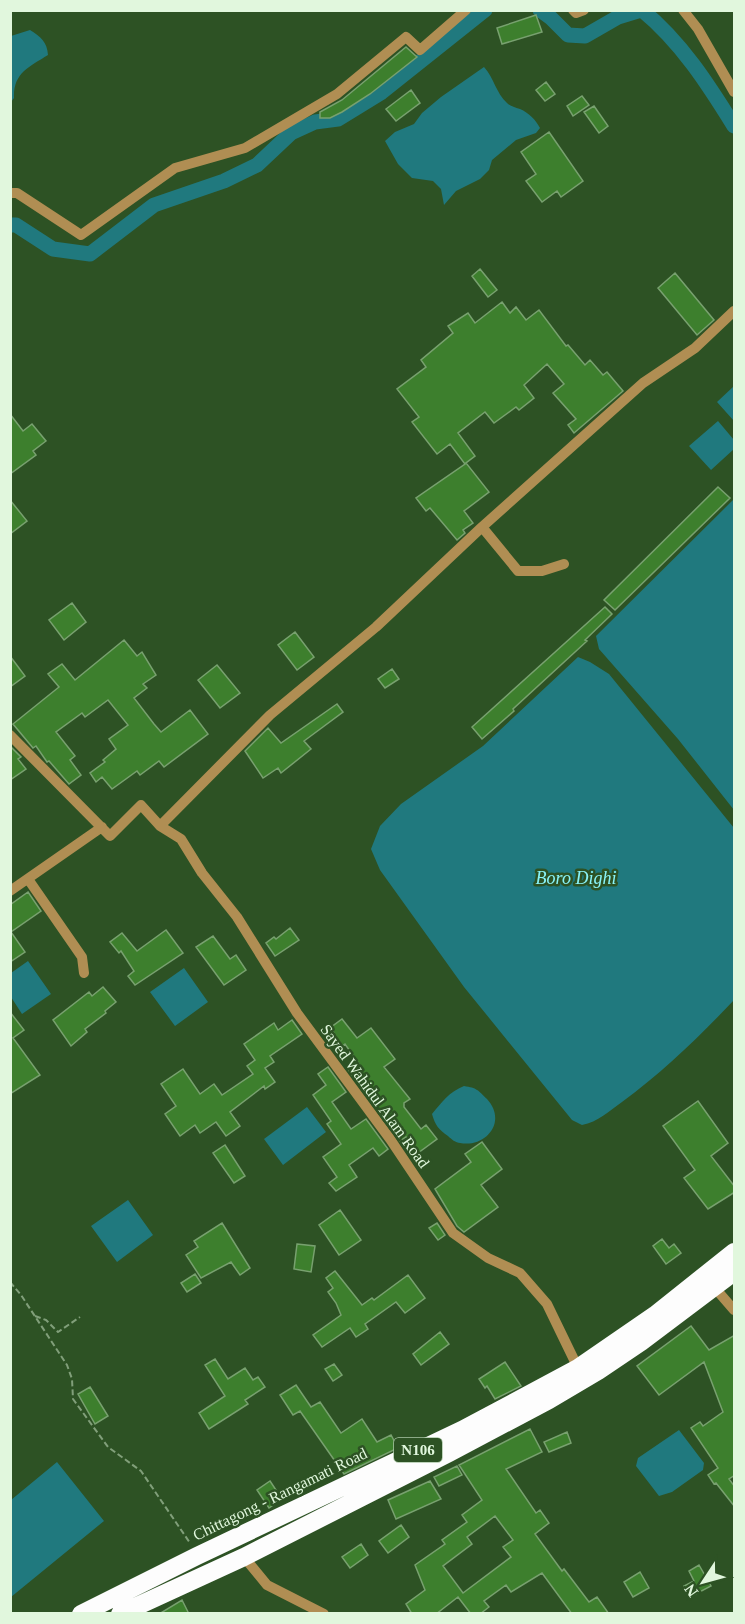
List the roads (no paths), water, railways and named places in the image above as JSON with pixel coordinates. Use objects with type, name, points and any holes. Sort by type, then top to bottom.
[{"type":"highway","name":"Chittagong - Rangamati Road","points":[[81,1614],[144,1600],[197,1556],[462,1430],[578,1368],[655,1316],[735,1252]]},
{"type":"highway","name":"Chittagong - Rangamati Road","points":[[120,1614],[144,1600],[244,1557],[549,1400],[598,1371],[735,1272]]},
{"type":"street","points":[[10,193],[17,193],[81,235],[175,168],[245,148],[337,94],[406,37],[420,50],[466,10]]},
{"type":"street","points":[[573,10],[576,13],[584,10]]},
{"type":"street","points":[[683,10],[698,29],[735,92]]},
{"type":"street","points":[[160,826],[270,715],[376,627],[482,527],[643,383],[695,348],[735,310]]},
{"type":"street","points":[[482,527],[518,571],[542,571],[564,564]]},
{"type":"street","points":[[10,735],[102,827],[10,891]]},
{"type":"street","name":"Sayed Wahidul Alam Road","points":[[102,827],[110,836],[141,805],[160,826],[181,839],[202,873],[237,917],[302,1020],[364,1102],[453,1233],[488,1258],[520,1273],[547,1304],[578,1368]]},
{"type":"street","points":[[28,879],[82,957],[84,973]]},
{"type":"street","points":[[715,1288],[735,1310]]},
{"type":"street","points":[[244,1557],[267,1585],[324,1614]]},
{"type":"water","points":[[30,30],[43,40],[48,55],[29,67],[19,77],[11,102],[11,36]]},
{"type":"water","points":[[484,67],[503,99],[529,114],[540,128],[536,133],[516,140],[492,160],[489,170],[480,179],[456,191],[444,205],[441,189],[433,181],[412,178],[398,164],[385,141],[395,132],[414,124],[422,113],[441,97]]},
{"type":"water","points":[[734,386],[734,421],[717,402]]},
{"type":"water","points":[[718,421],[734,440],[734,449],[711,470],[689,446]]},
{"type":"water","points":[[734,499],[734,810],[678,739],[599,649],[596,636]]},
{"type":"water","name":"Boro Dighi","points":[[578,657],[609,674],[734,828],[734,1000],[652,1079],[603,1116],[582,1125],[572,1120],[464,987],[380,870],[371,849],[380,826],[401,804],[483,746]]},
{"type":"water","points":[[28,961],[51,994],[22,1014],[11,997],[11,973]]},
{"type":"water","points":[[184,968],[208,1002],[175,1026],[150,992]]},
{"type":"water","points":[[464,1086],[481,1093],[493,1108],[495,1116],[491,1132],[485,1137],[469,1143],[458,1143],[442,1132],[432,1114],[450,1094]]},
{"type":"water","points":[[307,1107],[326,1132],[283,1165],[264,1139]]},
{"type":"water","points":[[128,1200],[153,1235],[117,1262],[91,1226]]},
{"type":"water","points":[[679,1430],[704,1463],[703,1470],[672,1492],[659,1496],[636,1466],[638,1458]]},
{"type":"water","points":[[57,1462],[104,1521],[11,1597],[11,1500]]},
{"type":"waterway","points":[[10,225],[16,225],[53,249],[90,254],[154,205],[224,181],[257,165],[291,133],[315,122],[338,119],[382,92],[485,10]]},
{"type":"waterway","points":[[540,10],[568,35],[585,36],[618,17],[641,10]]},
{"type":"waterway","points":[[642,10],[681,50],[704,79],[734,126]]}]
